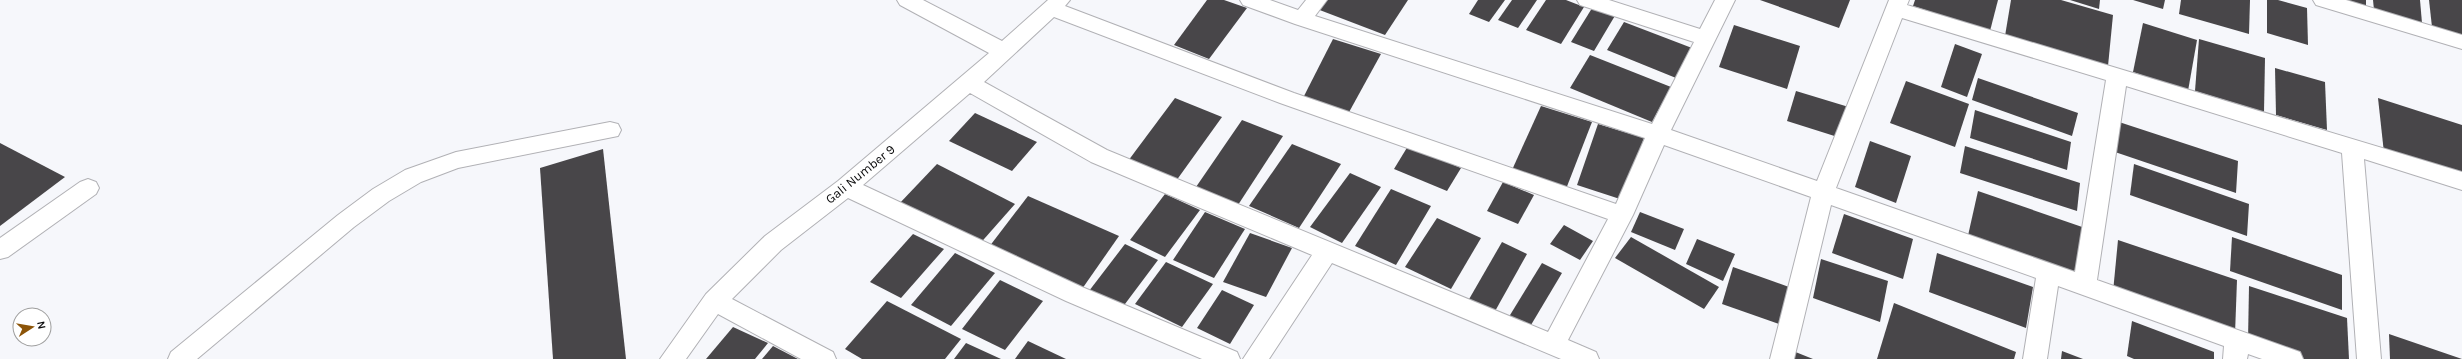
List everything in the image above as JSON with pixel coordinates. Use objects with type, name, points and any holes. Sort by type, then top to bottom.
[{"type":"street","points":[[907,0],[1005,52]]},
{"type":"street","points":[[1250,0],[1302,19],[1658,134],[2084,286],[2236,350],[2291,359]]},
{"type":"street","points":[[1302,19],[1317,0]]},
{"type":"street","points":[[1587,0],[1705,38]]},
{"type":"street","points":[[1553,345],[1622,215],[1658,134],[1725,0]]},
{"type":"street","points":[[2323,0],[2462,42]]},
{"type":"street","points":[[1055,4],[1287,98],[1622,215]]},
{"type":"street","name":"Gali Number 9","points":[[672,359],[714,301],[773,243],[846,187],[969,83],[1005,52],[1055,4]]},
{"type":"street","points":[[1782,359],[1823,193],[1897,4],[2117,76],[2462,181]]},
{"type":"street","points":[[2084,286],[2117,76]]},
{"type":"street","points":[[969,83],[1099,156],[1587,359]]},
{"type":"street","points":[[180,359],[346,221],[381,195],[413,176],[456,160],[610,130]]},
{"type":"street","points":[[2352,148],[2369,359]]},
{"type":"street","points":[[846,187],[1074,294],[1228,359]]},
{"type":"street","points":[[0,250],[88,188]]},
{"type":"street","points":[[1255,359],[1327,252]]},
{"type":"street","points":[[2034,359],[2048,273]]},
{"type":"street","points":[[714,301],[824,359]]},
{"type":"building","points":[[1207,0],[1224,0],[1247,8],[1209,59],[1174,45]]},
{"type":"building","points":[[1323,0],[1408,0],[1385,35],[1317,9]]},
{"type":"building","points":[[1478,0],[1505,0],[1489,22],[1469,14]]},
{"type":"building","points":[[1512,0],[1537,0],[1518,28],[1498,20]]},
{"type":"building","points":[[1546,0],[1566,0],[1584,7],[1561,44],[1526,30]]},
{"type":"building","points":[[1760,0],[1850,0],[1839,28]]},
{"type":"building","points":[[1915,0],[1998,0],[1990,31],[1913,6]]},
{"type":"building","points":[[2011,0],[2061,0],[2113,15],[2108,66],[2005,36]]},
{"type":"building","points":[[2070,0],[2100,0],[2099,9]]},
{"type":"building","points":[[2133,0],[2165,0],[2163,9]]},
{"type":"building","points":[[2181,0],[2250,0],[2249,34],[2179,14]]},
{"type":"building","points":[[2267,0],[2278,0],[2307,8],[2308,45],[2267,33]]},
{"type":"building","points":[[2337,0],[2366,0],[2366,9]]},
{"type":"building","points":[[2373,0],[2420,0],[2422,23],[2374,10]]},
{"type":"building","points":[[2429,0],[2462,0],[2462,35],[2432,27]]},
{"type":"building","points":[[1594,5],[1616,14],[1594,51],[1571,42]]},
{"type":"building","points":[[1624,22],[1692,48],[1676,78],[1607,50]]},
{"type":"building","points":[[2143,23],[2197,40],[2188,91],[2133,72]]},
{"type":"building","points":[[1734,25],[1800,46],[1787,89],[1719,67]]},
{"type":"building","points":[[1333,39],[1381,54],[1348,114],[1303,98]]},
{"type":"building","points":[[2199,39],[2265,58],[2264,112],[2195,91]]},
{"type":"building","points":[[1955,44],[1982,54],[1967,97],[1941,87]]},
{"type":"building","points":[[1590,55],[1671,87],[1652,122],[1570,88]]},
{"type":"building","points":[[2275,68],[2325,82],[2327,130],[2276,115]]},
{"type":"building","points":[[1978,78],[2078,113],[2072,136],[1972,100]]},
{"type":"building","points":[[1906,81],[1969,104],[1955,147],[1890,123]]},
{"type":"building","points":[[1796,91],[1852,108],[1844,139],[1787,121]]},
{"type":"building","points":[[1175,98],[1222,117],[1176,181],[1128,161]]},
{"type":"building","points":[[2378,98],[2462,125],[2462,175],[2384,153]]},
{"type":"building","points":[[1541,106],[1592,122],[1566,189],[1512,170]]},
{"type":"building","points":[[1975,110],[2071,142],[2067,170],[1970,138]]},
{"type":"building","points":[[975,113],[1037,142],[1012,171],[949,141]]},
{"type":"building","points":[[1242,120],[1283,136],[1238,205],[1196,187]]},
{"type":"building","points":[[2119,122],[2238,161],[2236,193],[2115,152]]},
{"type":"building","points":[[1598,124],[1644,138],[1623,200],[1577,185]]},
{"type":"building","points":[[1870,141],[1911,156],[1896,203],[1855,187]]},
{"type":"building","points":[[0,143],[65,177],[0,226]]},
{"type":"building","points":[[1292,144],[1341,164],[1299,228],[1249,206]]},
{"type":"building","points":[[1408,146],[1461,168],[1447,191],[1394,169]]},
{"type":"building","points":[[1965,146],[2080,183],[2077,211],[1960,173]]},
{"type":"building","points":[[603,149],[626,359],[553,359],[540,168]]},
{"type":"building","points":[[937,164],[1015,204],[977,247],[898,205]]},
{"type":"building","points":[[2134,164],[2249,204],[2247,236],[2130,195]]},
{"type":"building","points":[[1350,173],[1381,187],[1342,243],[1310,227]]},
{"type":"building","points":[[1503,182],[1534,195],[1518,224],[1487,211]]},
{"type":"building","points":[[1391,189],[1431,206],[1396,265],[1355,246]]},
{"type":"building","points":[[1978,191],[2088,229],[2080,280],[1967,240]]},
{"type":"building","points":[[1165,194],[1200,210],[1165,257],[1130,240]]},
{"type":"building","points":[[1028,196],[1119,236],[1082,289],[989,247]]},
{"type":"building","points":[[1205,212],[1245,229],[1214,278],[1173,260]]},
{"type":"building","points":[[1640,212],[1684,229],[1675,250],[1631,232]]},
{"type":"building","points":[[1844,214],[1913,239],[1903,279],[1832,253]]},
{"type":"building","points":[[1437,218],[1481,238],[1451,289],[1405,267]]},
{"type":"building","points":[[1564,225],[1593,241],[1580,260],[1550,244]]},
{"type":"building","points":[[1250,233],[1292,248],[1266,297],[1223,282]]},
{"type":"building","points":[[913,234],[944,249],[901,298],[870,282]]},
{"type":"building","points":[[1631,237],[1719,287],[1704,309],[1615,258]]},
{"type":"building","points":[[2232,237],[2342,275],[2342,310],[2230,271]]},
{"type":"building","points":[[1697,239],[1735,254],[1723,281],[1686,264]]},
{"type":"building","points":[[2118,240],[2237,280],[2235,334],[2113,292]]},
{"type":"building","points":[[1502,242],[1527,254],[1494,313],[1468,301]]},
{"type":"building","points":[[1125,244],[1158,260],[1122,308],[1089,291]]},
{"type":"building","points":[[955,253],[995,273],[951,326],[911,305]]},
{"type":"building","points":[[1937,253],[2033,287],[2026,328],[1929,292]]},
{"type":"building","points":[[1821,259],[1888,281],[1880,322],[1813,298]]},
{"type":"building","points":[[1166,262],[1213,284],[1182,327],[1135,304]]},
{"type":"building","points":[[1542,263],[1562,273],[1528,330],[1507,320]]},
{"type":"building","points":[[1733,267],[1789,287],[1779,324],[1722,304]]},
{"type":"building","points":[[1000,280],[1043,301],[1005,350],[962,329]]},
{"type":"building","points":[[2249,286],[2347,318],[2349,359],[2300,359],[2248,341]]},
{"type":"building","points":[[1222,290],[1254,305],[1230,344],[1197,328]]},
{"type":"building","points":[[887,301],[961,339],[945,359],[862,359],[845,349]]},
{"type":"building","points":[[1894,303],[2016,352],[2014,359],[1877,359]]},
{"type":"building","points":[[2132,321],[2214,352],[2214,359],[2134,359],[2127,356]]},
{"type":"building","points":[[733,327],[768,343],[755,359],[706,359]]},
{"type":"building","points":[[2389,334],[2462,359],[2390,359]]},
{"type":"building","points":[[1028,341],[1066,359],[1015,359]]},
{"type":"building","points":[[966,343],[1001,359],[954,359]]},
{"type":"building","points":[[773,346],[798,359],[762,359]]},
{"type":"building","points":[[1793,351],[1813,359],[1791,359]]},
{"type":"building","points":[[2062,351],[2083,359],[2061,359]]}]
